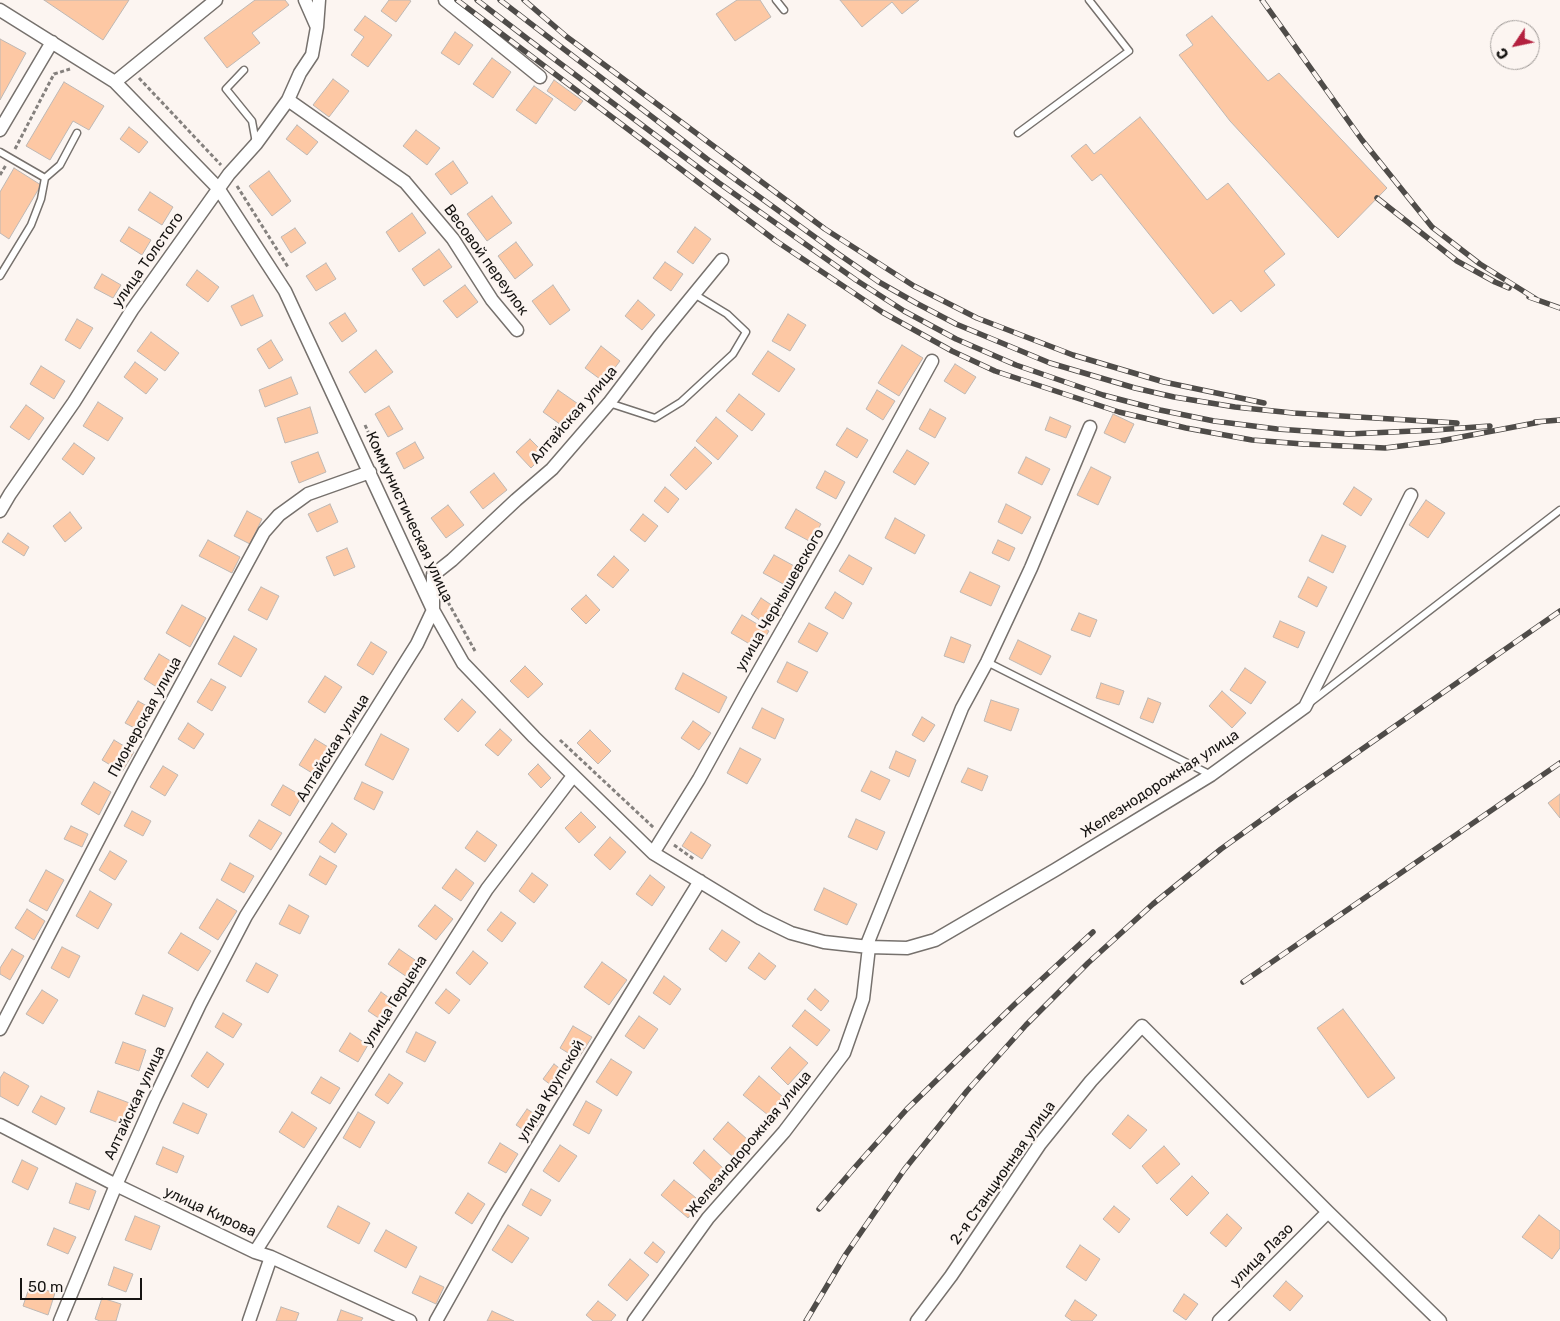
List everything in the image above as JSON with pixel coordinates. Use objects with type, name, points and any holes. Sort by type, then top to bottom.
[{"type":"street","points":[[115,82],[216,0]]},
{"type":"street","points":[[305,0],[317,27]]},
{"type":"street","name":"улица Толстого","points":[[0,511],[74,402],[132,310],[218,188],[256,144],[288,100],[300,73],[312,55],[319,0]]},
{"type":"street","points":[[445,0],[540,77]]},
{"type":"street","name":"Коммунистическая улица","points":[[0,10],[115,82],[218,188],[285,291],[433,610],[463,663],[573,776],[654,853],[760,918],[791,933],[824,942],[869,947]]},
{"type":"street","points":[[0,130],[52,42]]},
{"type":"street","name":"Весовой переулок","points":[[288,100],[405,182],[453,239],[492,300],[517,330]]},
{"type":"street","name":"Алтайская улица","points":[[60,1321],[116,1185],[154,1100],[200,1004],[246,916],[417,644],[433,610],[433,575],[552,469],[609,403],[659,337],[722,260]]},
{"type":"street","name":"улица Чернышевского","points":[[654,853],[699,779],[932,361]]},
{"type":"street","name":"Железнодорожная улица","points":[[634,1321],[708,1218],[784,1132],[844,1053],[863,1000],[868,942],[962,708],[987,662],[1031,568],[1090,426]]},
{"type":"street","name":"Пионерская улица","points":[[0,1029],[131,777],[264,532],[279,515],[308,494],[370,472]]},
{"type":"street","name":"Железнодорожная улица","points":[[869,947],[907,948],[935,940],[1211,775],[1305,707],[1411,495]]},
{"type":"street","name":"улица Герцена","points":[[255,1252],[487,890],[573,776]]},
{"type":"street","name":"улица Крупской","points":[[436,1321],[496,1214],[700,881]]},
{"type":"street","name":"2-я Станционная улица","points":[[917,1321],[951,1276],[1040,1144],[1091,1081],[1142,1026],[1328,1212]]},
{"type":"street","name":"улица Кирова","points":[[0,1125],[116,1185],[255,1252],[270,1257],[410,1321]]},
{"type":"street","points":[[1328,1212],[1440,1321]]},
{"type":"street","name":"улица Лазо","points":[[1219,1321],[1328,1212]]},
{"type":"street","points":[[249,1321],[270,1257]]},
{"type":"lane","points":[[776,0],[784,10]]},
{"type":"lane","points":[[1018,133],[1129,51],[1089,0]]},
{"type":"lane","points":[[244,70],[226,89],[252,122],[256,144]]},
{"type":"lane","points":[[0,276],[31,225],[41,199],[45,178],[60,165],[77,133]]},
{"type":"lane","points":[[0,152],[45,178]]},
{"type":"lane","points":[[609,403],[655,418],[681,402],[733,354],[746,332],[727,314],[694,294]]},
{"type":"lane","points":[[1305,707],[1560,510]]},
{"type":"lane","points":[[987,662],[1211,775]]},
{"type":"path","points":[[0,175],[54,74],[85,64]]},
{"type":"building","points":[[44,0],[129,0],[103,40]]},
{"type":"building","points":[[255,0],[285,0],[289,5],[252,33],[260,43],[227,68],[204,38]]},
{"type":"building","points":[[389,0],[411,1],[396,22],[381,11]]},
{"type":"building","points":[[737,0],[760,0],[771,17],[735,41],[716,14]]},
{"type":"building","points":[[840,0],[919,0],[902,14],[892,2],[862,27]]},
{"type":"building","points":[[365,16],[392,35],[368,67],[351,55],[364,37],[354,30]]},
{"type":"building","points":[[1212,16],[1268,81],[1279,73],[1387,188],[1338,238],[1230,121],[1179,55],[1193,45],[1186,35]]},
{"type":"building","points":[[455,32],[473,45],[459,65],[441,53]]},
{"type":"building","points":[[0,39],[26,53],[0,100]]},
{"type":"building","points":[[492,58],[511,72],[493,98],[473,84]]},
{"type":"building","points":[[333,79],[349,91],[329,117],[313,105]]},
{"type":"building","points":[[554,80],[583,101],[575,111],[547,91]]},
{"type":"building","points":[[64,82],[104,106],[89,130],[73,121],[50,160],[26,146]]},
{"type":"building","points":[[534,86],[553,99],[536,124],[516,110]]},
{"type":"building","points":[[1140,117],[1207,200],[1228,183],[1285,254],[1264,271],[1275,285],[1241,312],[1231,300],[1213,314],[1101,174],[1092,181],[1071,156],[1086,144],[1094,154]]},
{"type":"building","points":[[297,125],[318,142],[307,155],[286,139]]},
{"type":"building","points":[[129,127],[148,142],[139,153],[120,139]]},
{"type":"building","points":[[416,130],[440,148],[427,165],[403,146]]},
{"type":"building","points":[[453,161],[468,183],[451,195],[435,174]]},
{"type":"building","points":[[14,168],[41,185],[9,239],[0,233],[0,192]]},
{"type":"building","points":[[269,171],[291,201],[272,216],[249,186]]},
{"type":"building","points":[[150,192],[173,207],[162,225],[138,210]]},
{"type":"building","points":[[492,196],[512,223],[487,241],[467,214]]},
{"type":"building","points":[[412,213],[426,233],[399,252],[386,232]]},
{"type":"building","points":[[129,227],[151,240],[142,255],[120,241]]},
{"type":"building","points":[[695,227],[711,239],[693,264],[677,252]]},
{"type":"building","points":[[295,228],[306,243],[291,253],[281,237]]},
{"type":"building","points":[[516,242],[533,265],[515,279],[498,256]]},
{"type":"building","points":[[439,249],[452,267],[424,286],[412,269]]},
{"type":"building","points":[[665,262],[683,274],[671,291],[653,278]]},
{"type":"building","points":[[326,263],[336,279],[316,291],[306,276]]},
{"type":"building","points":[[197,270],[219,287],[208,302],[186,285]]},
{"type":"building","points":[[102,274],[121,285],[113,298],[94,288]]},
{"type":"building","points":[[465,285],[478,302],[457,318],[443,301]]},
{"type":"building","points":[[553,285],[570,310],[550,325],[532,301]]},
{"type":"building","points":[[253,295],[263,316],[241,326],[231,306]]},
{"type":"building","points":[[638,300],[655,315],[642,330],[625,316]]},
{"type":"building","points":[[345,313],[357,331],[342,342],[329,323]]},
{"type":"building","points":[[788,314],[806,325],[790,351],[772,341]]},
{"type":"building","points":[[77,319],[93,328],[80,349],[65,340]]},
{"type":"building","points":[[151,332],[179,353],[165,371],[137,351]]},
{"type":"building","points":[[271,340],[283,360],[269,369],[257,349]]},
{"type":"building","points":[[902,345],[923,358],[899,396],[878,383]]},
{"type":"building","points":[[601,346],[620,361],[604,382],[585,368]]},
{"type":"building","points":[[376,350],[393,372],[365,393],[349,372]]},
{"type":"building","points":[[768,351],[795,369],[779,392],[752,374]]},
{"type":"building","points":[[135,362],[158,379],[146,394],[124,377]]},
{"type":"building","points":[[955,364],[976,377],[965,394],[944,381]]},
{"type":"building","points":[[41,366],[65,381],[54,399],[30,384]]},
{"type":"building","points":[[291,377],[298,394],[265,407],[259,390]]},
{"type":"building","points":[[558,390],[584,408],[568,430],[543,412]]},
{"type":"building","points":[[877,390],[895,401],[883,420],[866,409]]},
{"type":"building","points":[[739,394],[765,414],[752,431],[726,411]]},
{"type":"building","points":[[98,402],[123,418],[108,441],[83,426]]},
{"type":"building","points":[[26,405],[44,418],[29,440],[10,427]]},
{"type":"building","points":[[389,406],[403,429],[388,437],[375,414]]},
{"type":"building","points":[[310,407],[318,433],[285,443],[277,418]]},
{"type":"building","points":[[930,409],[946,418],[935,438],[919,429]]},
{"type":"building","points":[[1113,414],[1134,424],[1125,443],[1104,433]]},
{"type":"building","points":[[716,417],[738,436],[718,460],[696,441]]},
{"type":"building","points":[[1050,417],[1071,426],[1066,438],[1045,430]]},
{"type":"building","points":[[847,428],[868,440],[857,458],[836,445]]},
{"type":"building","points":[[530,439],[545,454],[531,468],[516,452]]},
{"type":"building","points":[[415,442],[424,458],[404,469],[396,453]]},
{"type":"building","points":[[74,443],[95,458],[83,475],[62,459]]},
{"type":"building","points":[[695,447],[712,463],[686,490],[670,475]]},
{"type":"building","points":[[907,450],[929,463],[915,485],[893,472]]},
{"type":"building","points":[[318,452],[326,472],[299,483],[291,462]]},
{"type":"building","points":[[1026,457],[1050,469],[1042,485],[1018,473]]},
{"type":"building","points":[[1091,467],[1111,477],[1098,505],[1077,495]]},
{"type":"building","points":[[825,471],[845,482],[836,499],[816,488]]},
{"type":"building","points":[[494,473],[507,490],[483,509],[470,492]]},
{"type":"building","points":[[665,487],[679,499],[668,513],[654,501]]},
{"type":"building","points":[[1354,487],[1372,499],[1361,516],[1343,504]]},
{"type":"building","points":[[1426,500],[1445,513],[1428,538],[1409,525]]},
{"type":"building","points":[[330,504],[338,522],[317,532],[308,514]]},
{"type":"building","points":[[1006,504],[1031,517],[1022,534],[998,522]]},
{"type":"building","points":[[448,505],[464,525],[446,538],[431,518]]},
{"type":"building","points":[[796,509],[821,524],[811,542],[785,528]]},
{"type":"building","points":[[247,511],[262,519],[250,544],[234,536]]},
{"type":"building","points":[[70,512],[82,528],[65,542],[53,526]]},
{"type":"building","points":[[643,514],[658,526],[645,542],[630,530]]},
{"type":"building","points":[[895,518],[925,535],[915,554],[885,538]]},
{"type":"building","points":[[8,533],[29,547],[24,556],[2,542]]},
{"type":"building","points":[[1322,535],[1346,546],[1333,573],[1309,561]]},
{"type":"building","points":[[208,540],[240,557],[232,573],[199,556]]},
{"type":"building","points":[[998,540],[1015,548],[1009,561],[992,553]]},
{"type":"building","points":[[347,548],[355,567],[334,576],[326,557]]},
{"type":"building","points":[[774,555],[796,567],[785,585],[763,573]]},
{"type":"building","points":[[849,555],[872,568],[863,585],[839,571]]},
{"type":"building","points":[[614,556],[629,570],[613,588],[597,575]]},
{"type":"building","points":[[970,572],[1000,586],[991,606],[960,592]]},
{"type":"building","points":[[1308,577],[1327,587],[1317,607],[1298,597]]},
{"type":"building","points":[[261,587],[279,596],[267,620],[248,610]]},
{"type":"building","points":[[835,592],[852,603],[843,619],[825,608]]},
{"type":"building","points":[[586,595],[600,610],[586,624],[571,609]]},
{"type":"building","points":[[761,598],[776,608],[765,624],[751,614]]},
{"type":"building","points":[[182,605],[206,618],[190,647],[166,633]]},
{"type":"building","points":[[1079,613],[1097,620],[1090,637],[1071,630]]},
{"type":"building","points":[[742,615],[769,631],[758,649],[731,633]]},
{"type":"building","points":[[1280,621],[1305,632],[1298,648],[1273,637]]},
{"type":"building","points":[[809,623],[828,633],[817,652],[798,642]]},
{"type":"building","points":[[234,636],[257,649],[241,677],[218,664]]},
{"type":"building","points":[[951,637],[971,645],[964,663],[944,656]]},
{"type":"building","points":[[1018,640],[1051,656],[1041,675],[1009,659]]},
{"type":"building","points":[[371,642],[387,652],[373,675],[357,665]]},
{"type":"building","points":[[159,654],[179,666],[163,691],[144,679]]},
{"type":"building","points":[[787,662],[808,672],[797,692],[777,682]]},
{"type":"building","points":[[525,666],[543,684],[528,698],[510,681]]},
{"type":"building","points":[[1245,668],[1266,682],[1251,704],[1230,690]]},
{"type":"building","points":[[683,673],[727,697],[719,713],[675,689]]},
{"type":"building","points":[[325,676],[342,687],[325,713],[308,702]]},
{"type":"building","points":[[211,679],[226,687],[212,711],[197,702]]},
{"type":"building","points":[[1101,683],[1124,691],[1119,705],[1096,698]]},
{"type":"building","points":[[1222,691],[1246,713],[1232,728],[1209,706]]},
{"type":"building","points":[[1148,698],[1161,703],[1153,723],[1140,718]]},
{"type":"building","points":[[462,699],[476,712],[458,732],[444,719]]},
{"type":"building","points":[[991,700],[1019,709],[1011,731],[984,721]]},
{"type":"building","points":[[138,701],[154,710],[142,732],[125,723]]},
{"type":"building","points":[[762,708],[784,719],[775,739],[752,728]]},
{"type":"building","points":[[922,717],[935,725],[924,742],[912,735]]},
{"type":"building","points":[[693,721],[711,733],[699,750],[681,738]]},
{"type":"building","points":[[188,723],[204,734],[194,749],[178,739]]},
{"type":"building","points":[[500,729],[512,740],[498,756],[485,745]]},
{"type":"building","points":[[590,730],[611,751],[598,764],[577,743]]},
{"type":"building","points":[[381,734],[409,749],[393,780],[365,765]]},
{"type":"building","points":[[315,739],[333,750],[317,776],[299,765]]},
{"type":"building","points":[[114,740],[134,752],[122,772],[102,760]]},
{"type":"building","points":[[740,748],[761,759],[747,784],[727,773]]},
{"type":"building","points":[[896,751],[916,760],[909,777],[889,768]]},
{"type":"building","points":[[538,764],[551,778],[541,788],[528,774]]},
{"type":"building","points":[[163,766],[178,775],[165,796],[150,787]]},
{"type":"building","points":[[968,768],[988,776],[982,791],[961,782]]},
{"type":"building","points":[[871,771],[890,780],[880,800],[861,791]]},
{"type":"building","points":[[94,782],[111,792],[99,815],[81,804]]},
{"type":"building","points":[[362,782],[383,792],[374,810],[354,799]]},
{"type":"building","points":[[283,785],[302,796],[290,816],[271,805]]},
{"type":"building","points":[[1560,794],[1560,818],[1548,803]]},
{"type":"building","points":[[132,811],[151,821],[143,836],[124,826]]},
{"type":"building","points":[[581,812],[596,827],[579,843],[565,828]]},
{"type":"building","points":[[856,819],[885,832],[877,850],[848,837]]},
{"type":"building","points":[[259,820],[282,833],[271,850],[249,836]]},
{"type":"building","points":[[332,823],[347,834],[335,853],[319,842]]},
{"type":"building","points":[[71,826],[88,834],[82,847],[64,839]]},
{"type":"building","points":[[477,831],[497,845],[485,862],[465,848]]},
{"type":"building","points":[[691,832],[711,845],[702,859],[682,846]]},
{"type":"building","points":[[610,837],[626,852],[610,870],[594,855]]},
{"type":"building","points":[[110,851],[127,861],[115,880],[99,870]]},
{"type":"building","points":[[320,856],[337,866],[326,885],[309,875]]},
{"type":"building","points":[[230,863],[254,876],[244,893],[221,880]]},
{"type":"building","points":[[456,869],[474,883],[461,901],[442,888]]},
{"type":"building","points":[[46,870],[64,880],[47,911],[29,901]]},
{"type":"building","points":[[532,873],[548,885],[534,903],[519,891]]},
{"type":"building","points":[[650,875],[665,887],[652,906],[636,894]]},
{"type":"building","points":[[824,888],[857,904],[847,925],[814,910]]},
{"type":"building","points":[[90,891],[112,904],[98,929],[76,916]]},
{"type":"building","points":[[217,899],[237,911],[218,940],[199,928]]},
{"type":"building","points":[[289,905],[309,916],[300,934],[279,924]]},
{"type":"building","points":[[435,905],[453,919],[436,940],[418,926]]},
{"type":"building","points":[[27,909],[45,921],[34,940],[15,928]]},
{"type":"building","points":[[501,912],[516,923],[502,942],[487,930]]},
{"type":"building","points":[[722,930],[740,942],[726,962],[709,949]]},
{"type":"building","points":[[181,933],[211,951],[198,971],[168,953]]},
{"type":"building","points":[[62,947],[80,956],[69,978],[51,968]]},
{"type":"building","points":[[12,949],[24,956],[10,980],[0,974],[0,968]]},
{"type":"building","points":[[399,949],[421,964],[410,979],[388,964]]},
{"type":"building","points":[[473,951],[488,963],[470,985],[456,973]]},
{"type":"building","points":[[759,953],[776,966],[765,980],[748,968]]},
{"type":"building","points":[[602,962],[627,980],[609,1005],[584,987]]},
{"type":"building","points":[[256,963],[278,975],[268,993],[246,981]]},
{"type":"building","points":[[664,976],[681,989],[670,1005],[653,993]]},
{"type":"building","points":[[446,989],[460,1000],[449,1014],[435,1003]]},
{"type":"building","points":[[815,989],[829,1001],[821,1011],[807,999]]},
{"type":"building","points":[[42,990],[58,1000],[43,1024],[26,1014]]},
{"type":"building","points":[[381,992],[395,1002],[383,1021],[368,1011]]},
{"type":"building","points":[[143,995],[173,1008],[165,1027],[135,1014]]},
{"type":"building","points":[[1343,1009],[1395,1078],[1368,1098],[1317,1028]]},
{"type":"building","points":[[805,1010],[830,1030],[817,1046],[792,1026]]},
{"type":"building","points":[[223,1013],[242,1024],[233,1038],[215,1027]]},
{"type":"building","points":[[639,1016],[658,1029],[644,1049],[625,1036]]},
{"type":"building","points":[[573,1026],[592,1037],[578,1059],[560,1048]]},
{"type":"building","points":[[416,1032],[436,1042],[425,1062],[406,1052]]},
{"type":"building","points":[[350,1033],[368,1045],[358,1062],[339,1051]]},
{"type":"building","points":[[123,1042],[146,1050],[139,1071],[115,1063]]},
{"type":"building","points":[[790,1047],[808,1063],[788,1085],[771,1068]]},
{"type":"building","points":[[207,1052],[224,1064],[208,1088],[191,1076]]},
{"type":"building","points":[[611,1059],[632,1072],[617,1096],[596,1082]]},
{"type":"building","points":[[554,1064],[567,1074],[556,1089],[543,1079]]},
{"type":"building","points":[[4,1072],[29,1086],[18,1106],[0,1096],[0,1078]]},
{"type":"building","points":[[389,1074],[403,1083],[388,1104],[375,1095]]},
{"type":"building","points":[[759,1076],[783,1097],[768,1115],[743,1095]]},
{"type":"building","points":[[321,1077],[340,1088],[330,1104],[311,1093]]},
{"type":"building","points":[[98,1091],[132,1104],[124,1125],[90,1112]]},
{"type":"building","points":[[41,1096],[65,1108],[56,1125],[32,1112]]},
{"type":"building","points":[[586,1101],[602,1110],[589,1134],[573,1125]]},
{"type":"building","points":[[183,1103],[207,1114],[198,1134],[173,1123]]},
{"type":"building","points":[[527,1109],[542,1119],[531,1135],[516,1125]]},
{"type":"building","points":[[292,1112],[317,1128],[304,1148],[279,1132]]},
{"type":"building","points":[[358,1112],[375,1122],[360,1148],[343,1138]]},
{"type":"building","points":[[1128,1115],[1147,1130],[1130,1149],[1112,1134]]},
{"type":"building","points":[[728,1122],[748,1140],[733,1157],[713,1139]]},
{"type":"building","points":[[500,1143],[518,1154],[506,1173],[488,1163]]},
{"type":"building","points":[[560,1145],[577,1156],[559,1182],[543,1171]]},
{"type":"building","points":[[1164,1146],[1180,1164],[1157,1184],[1142,1166]]},
{"type":"building","points":[[163,1147],[184,1156],[177,1173],[156,1164]]},
{"type":"building","points":[[704,1150],[724,1169],[712,1181],[693,1163]]},
{"type":"building","points":[[22,1160],[38,1168],[28,1190],[12,1182]]},
{"type":"building","points":[[1192,1176],[1209,1193],[1187,1216],[1170,1199]]},
{"type":"building","points":[[674,1180],[701,1202],[688,1218],[661,1195]]},
{"type":"building","points":[[76,1183],[96,1191],[89,1210],[69,1203]]},
{"type":"building","points":[[531,1189],[551,1200],[541,1216],[522,1205]]},
{"type":"building","points":[[468,1193],[485,1204],[472,1224],[455,1213]]},
{"type":"building","points":[[338,1206],[370,1223],[359,1244],[327,1227]]},
{"type":"building","points":[[1114,1206],[1130,1219],[1119,1233],[1103,1219]]},
{"type":"building","points":[[1227,1214],[1242,1228],[1226,1247],[1210,1233]]},
{"type":"building","points":[[1539,1215],[1560,1231],[1560,1248],[1552,1259],[1522,1237]]},
{"type":"building","points":[[135,1216],[160,1226],[151,1250],[125,1240]]},
{"type":"building","points":[[508,1225],[529,1238],[512,1263],[492,1250]]},
{"type":"building","points":[[54,1228],[76,1237],[68,1254],[47,1245]]},
{"type":"building","points":[[386,1230],[417,1247],[406,1268],[374,1251]]},
{"type":"building","points":[[653,1242],[665,1252],[657,1263],[644,1253]]},
{"type":"building","points":[[1080,1245],[1100,1259],[1086,1281],[1066,1267]]},
{"type":"building","points":[[630,1259],[649,1275],[627,1301],[608,1285]]},
{"type":"building","points":[[114,1267],[133,1274],[126,1292],[108,1285]]},
{"type":"building","points":[[420,1276],[444,1287],[436,1304],[412,1293]]},
{"type":"building","points":[[1286,1281],[1303,1296],[1290,1311],[1273,1296]]},
{"type":"building","points":[[30,1285],[55,1293],[48,1315],[23,1306]]},
{"type":"building","points":[[1184,1294],[1198,1304],[1186,1320],[1173,1311]]},
{"type":"building","points":[[102,1298],[121,1304],[116,1321],[100,1321],[95,1319]]},
{"type":"building","points":[[1075,1300],[1097,1315],[1092,1321],[1072,1321],[1065,1316]]},
{"type":"building","points":[[598,1301],[616,1315],[611,1321],[593,1321],[586,1315]]},
{"type":"building","points":[[281,1307],[299,1313],[296,1321],[276,1321]]},
{"type":"building","points":[[341,1310],[363,1318],[361,1321],[337,1321]]},
{"type":"building","points":[[492,1311],[514,1321],[487,1321]]},
{"type":"railway","points":[[457,0],[776,241],[882,312],[952,351],[995,371],[1119,412],[1186,428],[1252,440],[1385,448],[1440,441],[1540,422]]},
{"type":"railway","points":[[477,0],[719,183],[856,280],[904,311],[956,339],[1016,365],[1103,395],[1160,410],[1214,421],[1277,429],[1349,434],[1490,426]]},
{"type":"railway","points":[[500,0],[707,159],[837,253],[879,282],[956,324],[1050,363],[1135,388],[1174,397],[1235,407],[1293,413],[1457,423]]},
{"type":"railway","points":[[524,0],[567,37],[825,229],[914,286],[977,318],[1073,355],[1164,382],[1264,403]]},
{"type":"railway","points":[[1262,0],[1362,140],[1432,227],[1480,264],[1536,299]]},
{"type":"railway","points":[[1377,198],[1457,261],[1509,288]]},
{"type":"railway","points":[[1529,297],[1560,308]]},
{"type":"railway","points":[[1535,422],[1560,420]]},
{"type":"railway","points":[[806,1321],[846,1254],[904,1170],[967,1091],[1026,1025],[1088,963],[1153,904],[1221,849],[1560,611]]},
{"type":"railway","points":[[1243,982],[1560,763]]},
{"type":"railway","points":[[819,1209],[907,1109],[1016,1003],[1093,932]]}]
